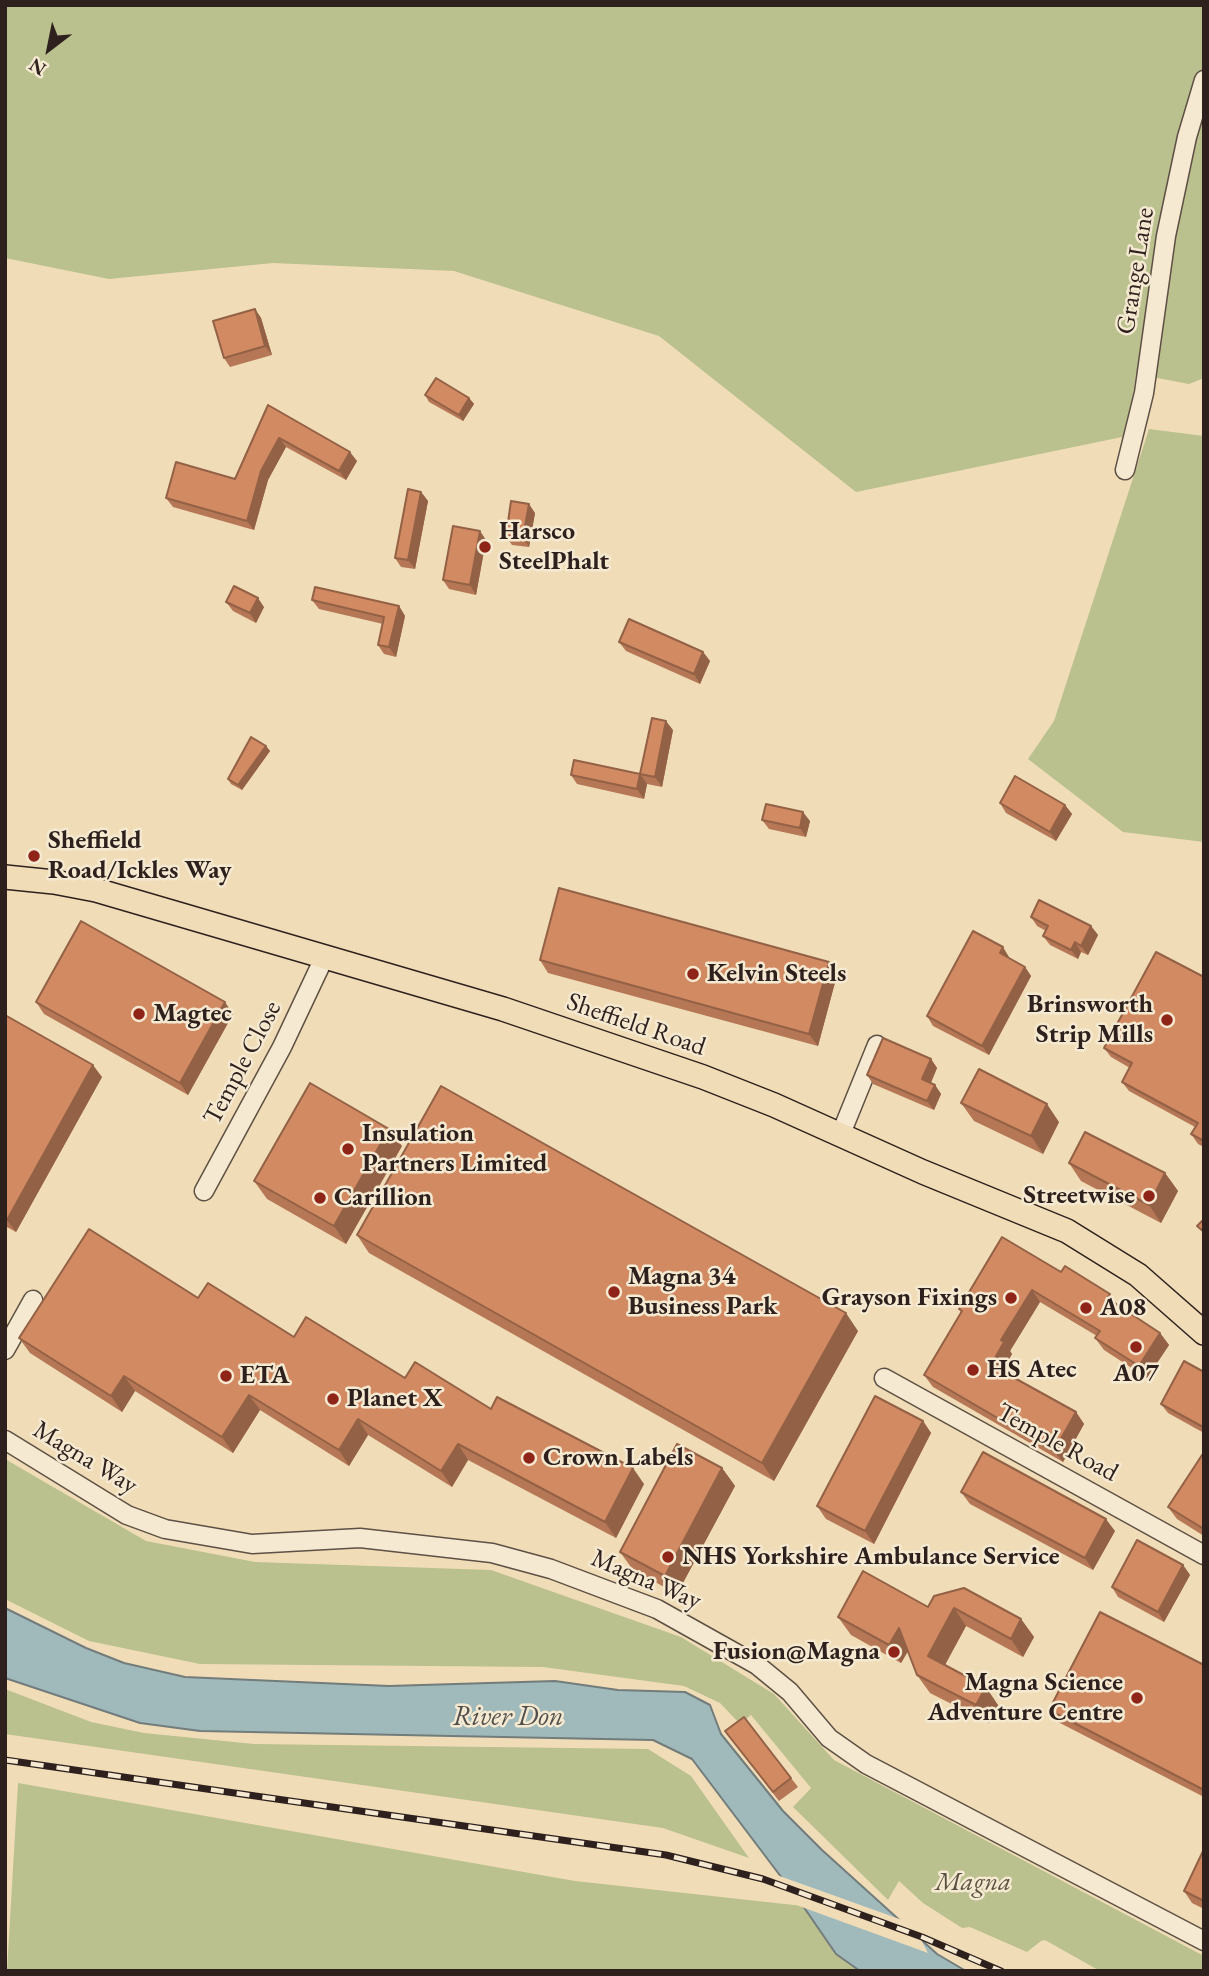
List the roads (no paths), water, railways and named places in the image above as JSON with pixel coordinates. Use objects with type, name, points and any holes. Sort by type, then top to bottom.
[{"type":"main road","name":"Sheffield Road","points":[[5,877],[96,890],[607,1042],[774,1105],[840,1136],[1067,1231],[1138,1275],[1204,1333]]},
{"type":"street","name":"Grange Lane","points":[[1125,470],[1144,393],[1166,236],[1187,137],[1204,80]]},
{"type":"street","name":"Temple Close","points":[[204,1191],[282,1047],[324,958]]},
{"type":"street","points":[[840,1136],[877,1045]]},
{"type":"street","points":[[5,1350],[33,1300]]},
{"type":"street","name":"Temple Road","points":[[884,1378],[1204,1555]]},
{"type":"street","name":"Magna Way","points":[[5,1440],[117,1509],[165,1529],[252,1544],[360,1538],[492,1553],[551,1569],[657,1609],[757,1665],[790,1692],[829,1738],[866,1764],[1204,1941]]},
{"type":"water","name":"River Don","points":[[5,1608],[86,1648],[124,1663],[185,1677],[389,1686],[555,1681],[618,1690],[685,1692],[710,1705],[721,1734],[783,1811],[822,1850],[937,1954],[966,1971],[860,1971],[836,1954],[692,1759],[653,1740],[200,1731],[140,1723],[5,1678]]},
{"type":"railway","points":[[5,1760],[666,1855],[763,1879],[922,1937],[1001,1971]]},
{"type":"place","name":"Harsco SteelPhalt","points":[[485,547]]},
{"type":"place","name":"Sheffield Road/Ickles Way","points":[[34,856]]},
{"type":"place","name":"Kelvin Steels","points":[[693,974]]},
{"type":"place","name":"Magtec","points":[[139,1014]]},
{"type":"place","name":"Brinsworth Strip Mills","points":[[1167,1020]]},
{"type":"place","name":"Insulation Partners Limited","points":[[348,1149]]},
{"type":"place","name":"Streetwise","points":[[1149,1196]]},
{"type":"place","name":"Carillion","points":[[320,1198]]},
{"type":"place","name":"Magna 34 Business Park","points":[[614,1292]]},
{"type":"place","name":"Grayson Fixings","points":[[1011,1298]]},
{"type":"place","name":"A08","points":[[1086,1308]]},
{"type":"place","name":"A07","points":[[1136,1347]]},
{"type":"place","name":"HS Atec","points":[[973,1370]]},
{"type":"place","name":"ETA","points":[[226,1376]]},
{"type":"place","name":"Planet X","points":[[333,1399]]},
{"type":"place","name":"Crown Labels","points":[[529,1458]]},
{"type":"place","name":"NHS Yorkshire Ambulance Service","points":[[668,1557]]},
{"type":"place","name":"Fusion@Magna","points":[[894,1652]]},
{"type":"place","name":"Magna Science Adventure Centre","points":[[1137,1698]]},
{"type":"park label","name":"Magna","points":[[973,1883]]}]
